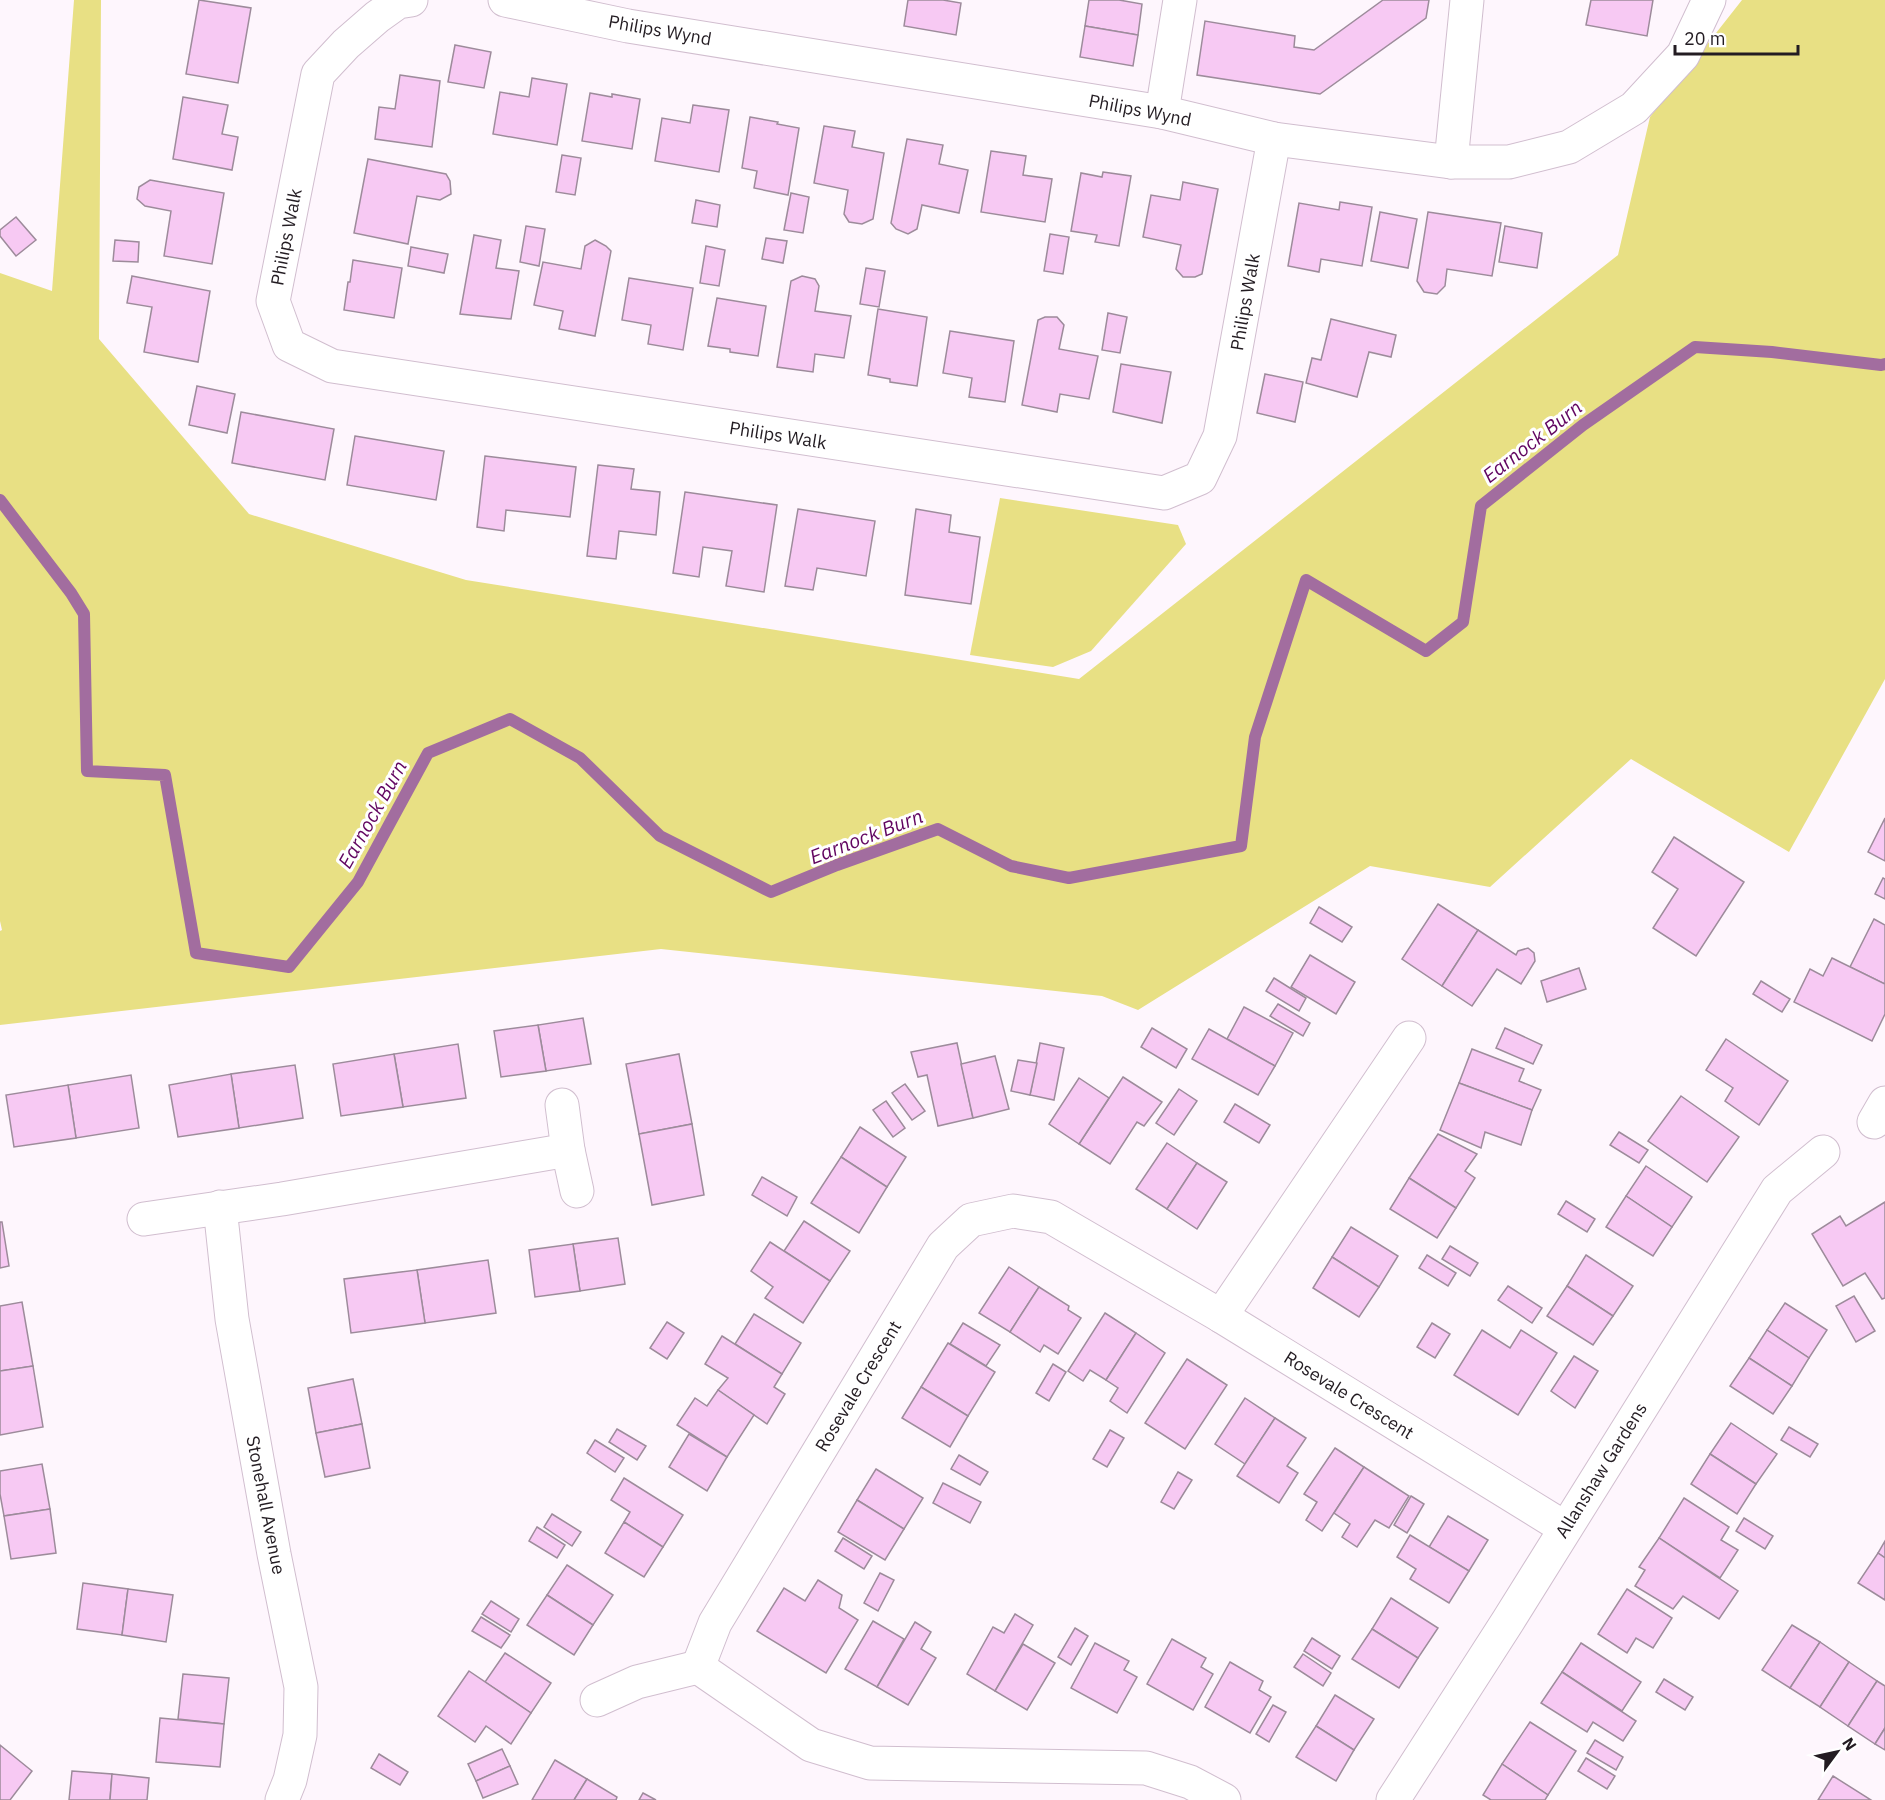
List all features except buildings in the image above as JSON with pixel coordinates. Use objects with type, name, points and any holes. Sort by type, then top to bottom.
[{"type":"street","name":"Philips Wynd","points":[[505,0],[630,13],[1162,112],[1274,139],[1451,162],[1509,162],[1569,147],[1634,108],[1683,55],[1708,0]]},
{"type":"street","points":[[1162,112],[1180,0]]},
{"type":"street","points":[[1451,162],[1467,0]]},
{"type":"street","name":"Philips Walk","points":[[402,1],[377,17],[346,44],[318,74],[273,301],[289,345],[332,366],[1164,494],[1200,478],[1220,436],[1274,139]]},
{"type":"street","points":[[1221,1316],[1410,1038]]},
{"type":"street","points":[[562,1106],[577,1191]]},
{"type":"street","points":[[144,1220],[568,1150]]},
{"type":"street","name":"Allanshaw Gardens","points":[[1393,1800],[1508,1621],[1776,1190],[1823,1152]]},
{"type":"street","name":"Stonehall Avenue","points":[[220,1207],[231,1319],[301,1687],[300,1735],[290,1780],[282,1800]]},
{"type":"street","name":"Rosevale Crescent","points":[[698,1667],[715,1623],[943,1246],[971,1220],[1012,1211],[1051,1217],[1221,1316],[1565,1528]]},
{"type":"street","points":[[597,1700],[637,1682],[698,1667],[811,1745],[870,1763],[1146,1768],[1190,1782],[1224,1800]]},
{"type":"shaded area","points":[[74,0],[101,0],[99,339],[249,514],[466,580],[1079,679],[1618,255],[1650,117],[1742,0],[1885,0],[1885,679],[1789,852],[1631,759],[1490,887],[1370,866],[1138,1010],[1102,996],[661,949],[0,1025],[0,931],[2,930],[0,921],[0,273],[52,291]]},
{"type":"shaded area","points":[[1000,498],[1178,525],[1186,544],[1091,651],[1053,667],[970,655]]},
{"type":"waterway","name":"Earnock Burn","points":[[0,500],[71,593],[84,614],[87,771],[165,775],[196,953],[289,967],[358,882],[428,753],[510,719],[580,758],[660,836],[771,892],[837,865],[938,829],[1011,866],[1069,878],[1241,846],[1255,737],[1306,580],[1426,651],[1463,622],[1481,506],[1583,425],[1695,347],[1772,352],[1885,364]]}]
